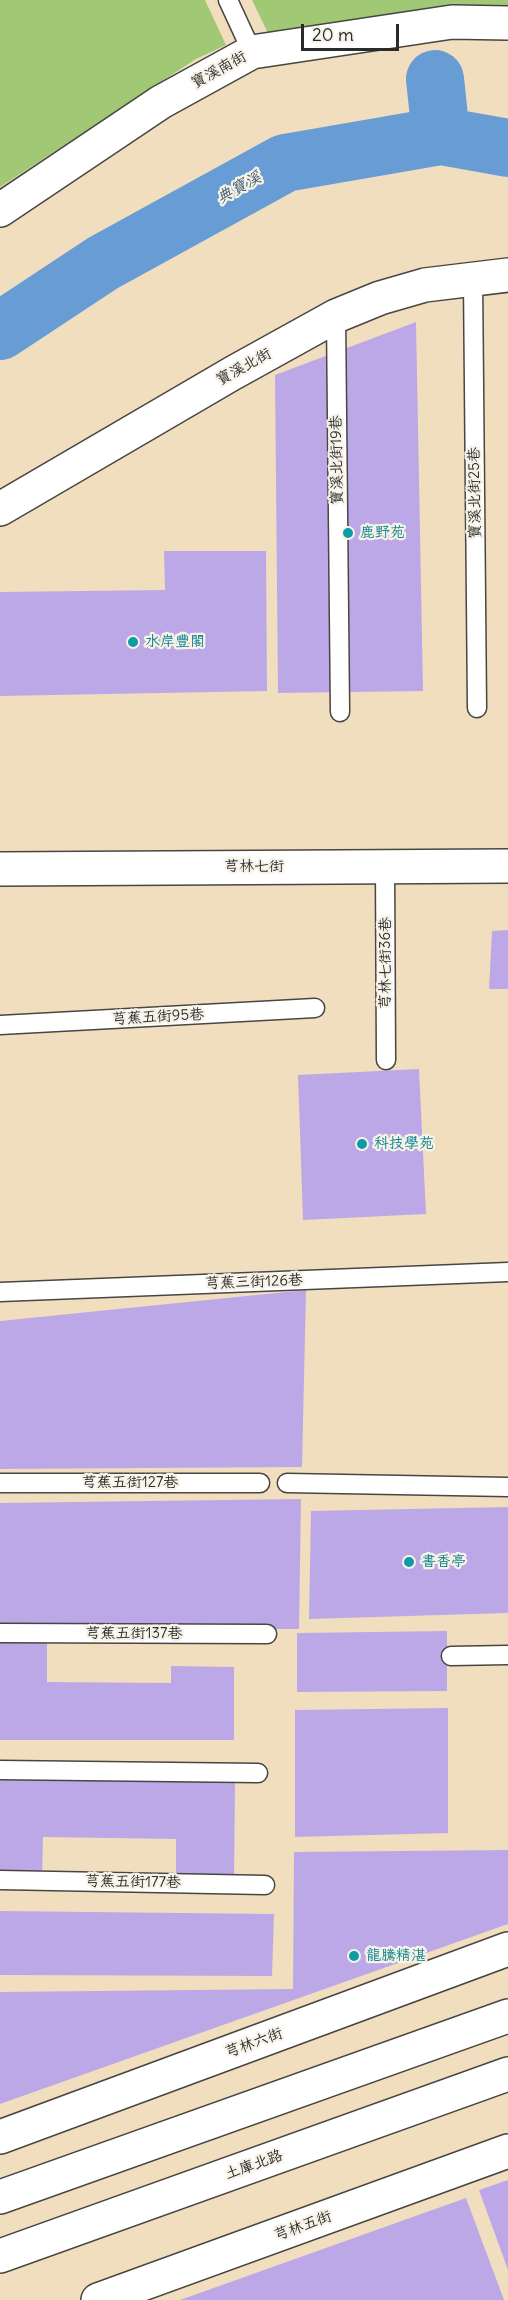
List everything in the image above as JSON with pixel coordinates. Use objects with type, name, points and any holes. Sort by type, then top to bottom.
[{"type":"street","name":"寶溪南街","points":[[0,210],[161,102],[252,52],[452,22],[508,23]]},
{"type":"street","name":"寶溪北街","points":[[0,509],[233,373],[336,316],[380,298],[425,285],[508,275]]},
{"type":"street","name":"芎林七街","points":[[0,868],[508,866]]},
{"type":"street","name":"芎林六街","points":[[0,2137],[508,1949]]},
{"type":"street","points":[[0,2197],[508,2016]]},
{"type":"street","name":"土庫北路","points":[[0,2256],[508,2074]]},
{"type":"street","name":"芎林五街","points":[[99,2300],[508,2151]]},
{"type":"lane","points":[[228,0],[252,52]]},
{"type":"lane","name":"寶溪北街25巷","points":[[472,279],[477,708]]},
{"type":"lane","name":"寶溪北街19巷","points":[[336,316],[340,712]]},
{"type":"lane","name":"芎林七街36巷","points":[[385,867],[386,1060]]},
{"type":"lane","name":"芎蕉五街95巷","points":[[0,1025],[315,1008]]},
{"type":"lane","name":"芎蕉三街126巷","points":[[0,1292],[508,1272]]},
{"type":"lane","name":"芎蕉五街127巷","points":[[0,1483],[260,1483]]},
{"type":"lane","points":[[287,1484],[508,1487]]},
{"type":"lane","name":"芎蕉五街137巷","points":[[0,1633],[267,1634]]},
{"type":"lane","points":[[451,1656],[508,1655]]},
{"type":"lane","points":[[0,1770],[258,1773]]},
{"type":"lane","name":"芎蕉五街177巷","points":[[0,1880],[265,1885]]},
{"type":"green space","points":[[0,0],[205,0],[226,45],[196,59],[0,187]]},
{"type":"green space","points":[[252,0],[508,0],[508,9],[279,56]]},
{"type":"building","name":"鹿野苑","points":[[416,322],[423,691],[278,693],[275,375]]},
{"type":"building","name":"水岸豐閣","points":[[164,551],[266,551],[267,691],[0,696],[0,592],[165,590]]},
{"type":"building","points":[[508,930],[508,989],[489,989],[492,931]]},
{"type":"building","name":"科技學苑","points":[[419,1069],[426,1214],[303,1220],[298,1075]]},
{"type":"building","points":[[306,1290],[302,1467],[0,1469],[0,1321]]},
{"type":"building","points":[[301,1499],[299,1629],[0,1629],[0,1503]]},
{"type":"building","name":"書香亭","points":[[508,1507],[508,1613],[309,1619],[311,1511]]},
{"type":"building","points":[[447,1631],[447,1691],[297,1692],[297,1633]]},
{"type":"building","points":[[0,1639],[47,1640],[47,1682],[171,1683],[171,1666],[234,1667],[234,1740],[0,1740]]},
{"type":"building","points":[[448,1708],[448,1833],[295,1837],[295,1710]]},
{"type":"building","points":[[0,1778],[235,1782],[234,1882],[176,1881],[176,1839],[43,1837],[42,1879],[0,1879]]},
{"type":"building","name":"龍騰精湛","points":[[508,1850],[508,1924],[0,2104],[0,1992],[293,1989],[294,1852]]},
{"type":"building","points":[[0,1911],[274,1914],[272,1976],[0,1975]]},
{"type":"building","points":[[508,2180],[508,2270],[479,2190]]},
{"type":"building","points":[[466,2198],[504,2300],[180,2300]]},
{"type":"waterway","points":[[435,79],[441,136]]},
{"type":"waterway","name":"典寶溪","points":[[0,331],[103,263],[285,163],[441,136],[508,148]]},
{"type":"place","name":"鹿野苑","points":[[348,533]]},
{"type":"place","name":"水岸豐閣","points":[[133,642]]},
{"type":"place","name":"科技學苑","points":[[362,1144]]},
{"type":"place","name":"書香亭","points":[[409,1562]]},
{"type":"place","name":"龍騰精湛","points":[[354,1956]]}]
